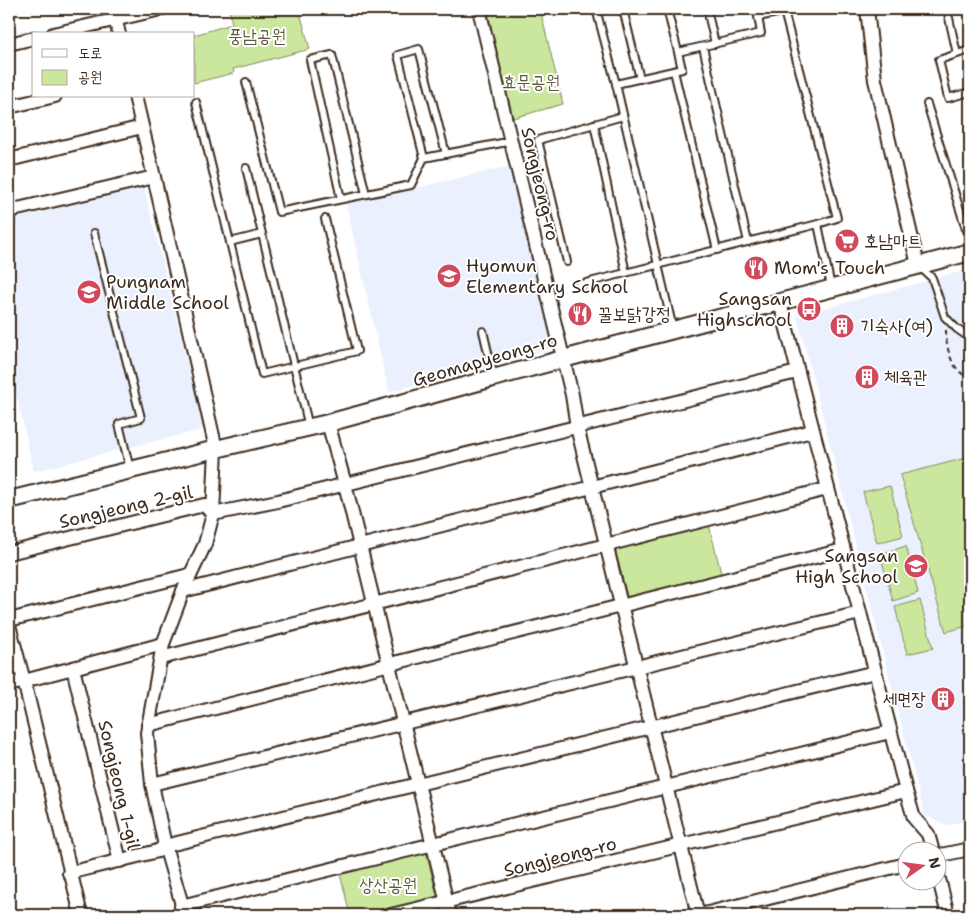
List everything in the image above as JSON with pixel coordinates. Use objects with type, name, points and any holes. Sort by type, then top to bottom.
[{"type":"street","points":[[59,32],[114,14],[161,9]]},
{"type":"street","name":"Songjeong-ro","points":[[479,9],[572,395],[577,427],[699,915]]},
{"type":"street","points":[[867,9],[875,80],[918,266]]},
{"type":"street","points":[[114,14],[118,32]]},
{"type":"street","points":[[9,44],[32,38]]},
{"type":"street","points":[[9,107],[47,98]]},
{"type":"street","name":"Songjeong 2-gil","points":[[135,98],[216,449],[213,514],[205,544],[189,575],[163,644],[148,725],[152,784],[165,846],[183,911],[309,874],[433,844]]},
{"type":"street","points":[[9,160],[142,127]]},
{"type":"street","points":[[9,211],[154,177]]},
{"type":"street","name":"Geomapyeong-ro","points":[[9,500],[310,428],[970,252]]},
{"type":"street","points":[[780,302],[906,791],[914,818],[928,834],[930,842]]},
{"type":"street","points":[[344,484],[797,372]]},
{"type":"street","points":[[328,423],[360,545],[450,915]]},
{"type":"street","points":[[183,590],[812,431]]},
{"type":"street","name":"Songjeong 2-gil","points":[[213,514],[278,501],[344,484]]},
{"type":"street","points":[[161,658],[827,489]]},
{"type":"street","name":"Songjeong 2-gil","points":[[9,553],[204,505],[213,514]]},
{"type":"street","points":[[148,725],[843,550]]},
{"type":"street","points":[[9,620],[189,575]]},
{"type":"street","points":[[152,784],[860,613]]},
{"type":"street","points":[[9,626],[81,915]]},
{"type":"street","points":[[9,685],[163,644]]},
{"type":"street","name":"Songjeong 1-gil","points":[[70,873],[120,861],[73,668]]},
{"type":"street","points":[[120,861],[158,851],[165,846],[292,814],[875,672]]},
{"type":"street","points":[[433,844],[890,732]]},
{"type":"street","name":"Songjeong-ro","points":[[391,915],[906,791]]},
{"type":"street","points":[[946,854],[970,849]]},
{"type":"street","points":[[699,915],[896,866]]},
{"type":"street","points":[[942,892],[948,915]]},
{"type":"lane","points":[[596,9],[616,84],[673,330]]},
{"type":"lane","points":[[623,9],[640,79]]},
{"type":"lane","points":[[616,84],[682,69],[667,9]]},
{"type":"lane","points":[[707,9],[715,44]]},
{"type":"lane","points":[[678,52],[761,33],[758,17],[765,12],[784,12],[796,9]]},
{"type":"lane","points":[[947,9],[957,54]]},
{"type":"lane","points":[[578,285],[837,218],[784,12]]},
{"type":"lane","points":[[703,46],[748,242]]},
{"type":"lane","points":[[246,82],[279,212],[411,185],[424,158],[398,55],[419,49],[446,154]]},
{"type":"lane","points":[[970,50],[939,60],[948,98],[970,92]]},
{"type":"lane","points":[[341,199],[310,60],[332,55],[366,194]]},
{"type":"lane","points":[[674,71],[718,250]]},
{"type":"lane","points":[[196,102],[262,374],[357,351],[325,219]]},
{"type":"lane","points":[[927,104],[968,226],[970,242]]},
{"type":"lane","points":[[567,262],[538,140],[623,116]]},
{"type":"lane","points":[[594,124],[626,273]]},
{"type":"lane","points":[[424,158],[512,141]]},
{"type":"lane","points":[[246,168],[310,428]]},
{"type":"lane","points":[[818,224],[832,288]]},
{"type":"lane","points":[[94,233],[141,418],[120,424],[130,470]]},
{"type":"lane","points":[[230,242],[262,234]]},
{"type":"lane","points":[[918,266],[932,278],[945,317],[970,338]]},
{"type":"lane","points":[[945,317],[970,333]]},
{"type":"lane","points":[[483,331],[494,379]]},
{"type":"path","points":[[946,328],[949,355],[964,376],[970,378]]},
{"type":"shaded area","name":"Hyomun Elementary School","points":[[511,166],[553,348],[389,392],[346,204]]},
{"type":"shaded area","name":"Pungnam Middle School","points":[[144,188],[204,429],[34,471],[9,363],[9,220]]},
{"type":"shaded area","name":"Sangsan High School","points":[[970,269],[970,820],[947,825],[925,816],[797,316]]},
{"type":"green space","name":"풍남공원","points":[[229,9],[299,9],[310,49],[233,69],[234,73],[195,83],[195,35],[232,24]]},
{"type":"green space","name":"효문공원","points":[[487,9],[540,9],[563,104],[513,118]]},
{"type":"green space","points":[[970,457],[970,625],[946,632],[900,475]]},
{"type":"green space","points":[[890,486],[903,536],[877,543],[863,492]]},
{"type":"green space","points":[[709,525],[722,577],[628,600],[615,548]]},
{"type":"green space","points":[[906,546],[918,593],[893,601],[880,554]]},
{"type":"green space","points":[[920,600],[933,648],[907,654],[895,607]]},
{"type":"green space","name":"상산공원","points":[[425,848],[438,900],[377,915],[350,915],[339,869]]},
{"type":"place","name":"호남마트","points":[[847,241]]},
{"type":"place","name":"Mom's Touch","points":[[756,268]]},
{"type":"place","name":"Hyomun Elementary School","points":[[449,276]]},
{"type":"place","name":"Pungnam Middle School","points":[[89,292]]},
{"type":"place","name":"Sangsan Highschool","points":[[809,309]]},
{"type":"place","name":"꿀보닭강정","points":[[580,314]]},
{"type":"place","name":"기숙사(여)","points":[[842,326]]},
{"type":"place","name":"체육관","points":[[867,377]]},
{"type":"place","name":"Sangsan High School","points":[[916,566]]},
{"type":"place","name":"세면장","points":[[943,699]]}]
